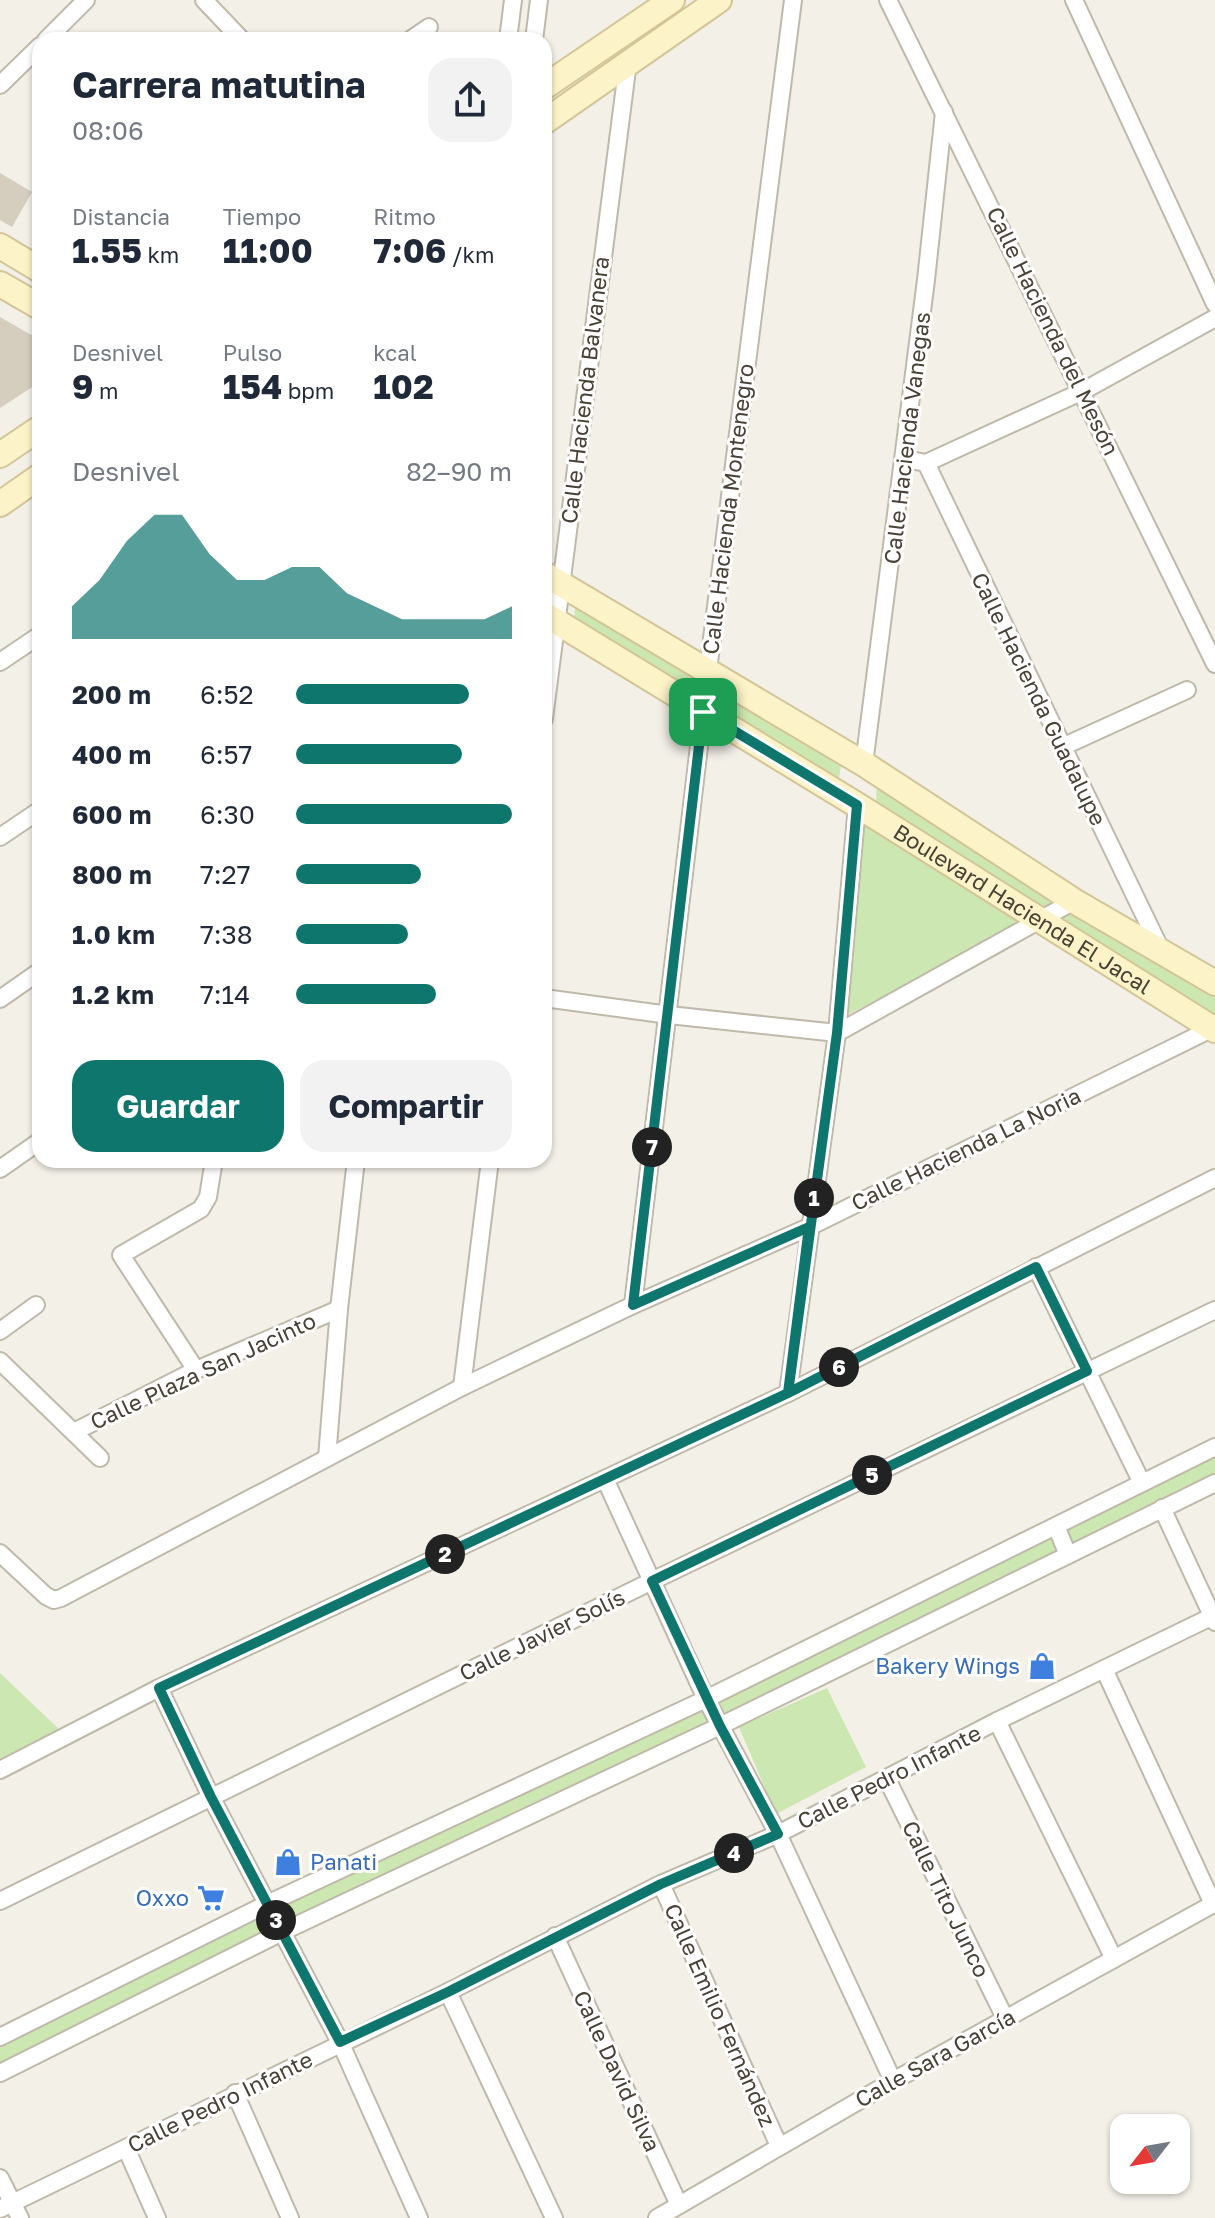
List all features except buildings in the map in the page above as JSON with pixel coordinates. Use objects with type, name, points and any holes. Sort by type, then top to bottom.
[{"type":"main road","points":[[552,82],[672,0]]},
{"type":"main road","points":[[552,116],[719,0]]},
{"type":"main road","points":[[0,246],[32,265]]},
{"type":"main road","points":[[0,284],[32,302]]},
{"type":"main road","points":[[0,455],[32,433]]},
{"type":"main road","points":[[0,504],[32,482]]},
{"type":"main road","name":"Boulevard Hacienda El Jacal","points":[[552,579],[864,764],[1074,901],[1215,983]]},
{"type":"main road","name":"Boulevard Hacienda El Jacal","points":[[552,619],[1214,1028]]},
{"type":"street","points":[[54,32],[86,0]]},
{"type":"street","points":[[204,0],[234,32]]},
{"type":"street","points":[[509,32],[513,0]]},
{"type":"street","points":[[535,32],[539,0]]},
{"type":"street","name":"Calle Hacienda Montenegro","points":[[633,1305],[708,670],[793,0]]},
{"type":"street","name":"Calle Hacienda del Mesón","points":[[888,0],[1215,664]]},
{"type":"street","points":[[1074,0],[1215,304]]},
{"type":"street","points":[[422,32],[429,27]]},
{"type":"street","points":[[0,85],[32,54]]},
{"type":"street","name":"Calle Hacienda Balvanera","points":[[552,579],[628,62]]},
{"type":"street","name":"Calle Hacienda Vanegas","points":[[864,764],[905,459],[944,111]]},
{"type":"street","points":[[905,459],[926,463],[1083,391],[1215,318]]},
{"type":"street","name":"Calle Hacienda Guadalupe","points":[[926,463],[1163,953]]},
{"type":"street","points":[[0,662],[32,640]]},
{"type":"street","points":[[1062,747],[1187,690]]},
{"type":"street","points":[[788,1393],[837,1033],[857,805]]},
{"type":"street","points":[[0,837],[32,815]]},
{"type":"street","points":[[552,999],[837,1033],[1074,901]]},
{"type":"street","points":[[0,999],[32,977]]},
{"type":"street","name":"Calle Hacienda La Noria","points":[[0,1553],[54,1600],[462,1387],[633,1305],[809,1227],[1214,1028]]},
{"type":"street","points":[[0,1169],[32,1147]]},
{"type":"street","points":[[196,1370],[121,1255],[201,1209],[208,1197],[213,1168]]},
{"type":"street","points":[[327,1458],[339,1309],[355,1168]]},
{"type":"street","points":[[462,1387],[489,1168]]},
{"type":"street","points":[[0,1770],[159,1688],[788,1393],[1215,1178]]},
{"type":"street","points":[[1036,1267],[1142,1483]]},
{"type":"street","points":[[0,1331],[36,1305]]},
{"type":"street","name":"Calle Plaza San Jacinto","points":[[0,1361],[74,1432],[196,1370],[339,1309]]},
{"type":"street","name":"Calle Javier Solís","points":[[0,1901],[652,1581],[1215,1310]]},
{"type":"street","points":[[74,1432],[100,1458]]},
{"type":"street","points":[[0,2037],[267,1904],[706,1699],[1215,1447]]},
{"type":"street","points":[[605,1479],[706,1699],[778,1834],[893,2081]]},
{"type":"street","points":[[0,2073],[282,1932],[720,1726],[1215,1483]]},
{"type":"street","points":[[1162,1508],[1214,1618]]},
{"type":"street","points":[[1056,1526],[1068,1555]]},
{"type":"street","name":"Calle Pedro Infante","points":[[11,2210],[235,2093],[448,1992],[661,1884],[778,1834],[997,1721],[1214,1618]]},
{"type":"street","points":[[817,1644],[831,1672]]},
{"type":"street","points":[[1104,1669],[1214,1903]]},
{"type":"street","points":[[159,1688],[211,1797],[340,2042],[419,2218]]},
{"type":"street","points":[[997,1721],[1114,1959]]},
{"type":"street","name":"Calle Tito Junco","points":[[887,1779],[1005,2018]]},
{"type":"street","points":[[524,1784],[536,1813]]},
{"type":"street","name":"Calle Emilio Fernández","points":[[661,1884],[779,2146]]},
{"type":"street","name":"Calle Sara García","points":[[657,2218],[893,2081],[1214,1903]]},
{"type":"street","name":"Calle David Silva","points":[[555,1936],[679,2205]]},
{"type":"street","points":[[448,1992],[554,2218]]},
{"type":"street","points":[[235,2093],[290,2218]]},
{"type":"street","points":[[126,2148],[157,2218]]},
{"type":"street","points":[[0,2178],[11,2210]]},
{"type":"green space","points":[[576,598],[696,671],[692,692],[574,620]]},
{"type":"green space","points":[[723,687],[842,758],[839,779],[721,711]]},
{"type":"green space","points":[[877,778],[1215,988],[1215,1022],[876,804]]},
{"type":"green space","points":[[865,823],[1031,921],[843,1017]]},
{"type":"green space","points":[[1215,1452],[1215,1480],[724,1719],[716,1702]]},
{"type":"green space","points":[[0,1673],[62,1732],[0,1763]]},
{"type":"green space","points":[[827,1688],[866,1767],[776,1814],[739,1727]]},
{"type":"green space","points":[[703,1707],[711,1723],[284,1924],[274,1907]]},
{"type":"green space","points":[[262,1913],[273,1929],[0,2066],[0,2044]]},
{"type":"place","name":"Bakery Wings","points":[[1042,1666]]},
{"type":"place","name":"Panati","points":[[288,1862]]},
{"type":"place","name":"Oxxo","points":[[211,1898]]},
{"type":"route","points":[[703,712],[633,1305],[809,1227],[788,1393],[1036,1267],[1087,1371],[652,1581],[706,1699],[778,1834],[661,1884],[448,1992],[340,2042],[211,1797],[159,1688],[788,1393],[837,1033],[857,805],[703,712]]}]
